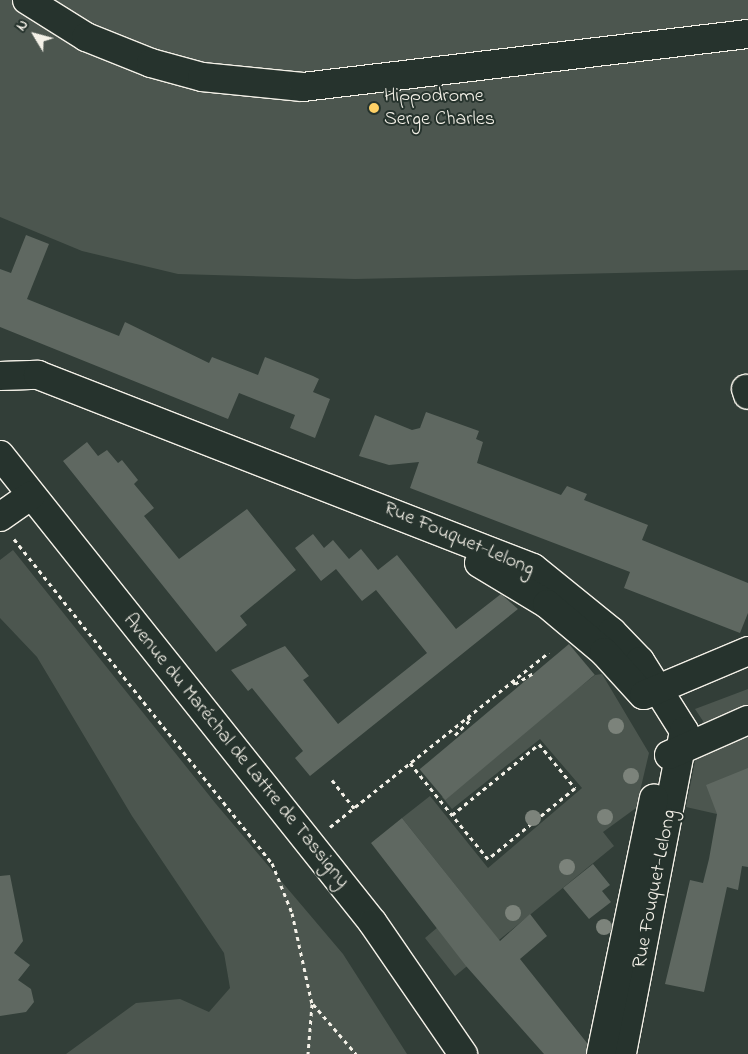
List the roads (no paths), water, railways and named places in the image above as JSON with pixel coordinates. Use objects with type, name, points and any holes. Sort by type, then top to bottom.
[{"type":"street","points":[[27,0],[86,37],[151,63],[202,77],[303,87],[364,84],[748,34]]},
{"type":"street","name":"Rue Fouquet-Lelong","points":[[3,376],[32,392],[505,575],[597,646],[650,691],[673,753],[622,1054]]},
{"type":"street","name":"Avenue du Maréchal de Lattre de Tassigny","points":[[0,455],[310,843],[408,970],[463,1054]]},
{"type":"street","points":[[4,524],[31,495]]},
{"type":"street","points":[[650,691],[748,651]]},
{"type":"street","points":[[673,753],[748,720]]},
{"type":"street","name":"Rue Fouquet-Lelong","points":[[601,1054],[673,753]]},
{"type":"place","name":"Hippodrome Serge Charles","points":[[374,108]]}]
